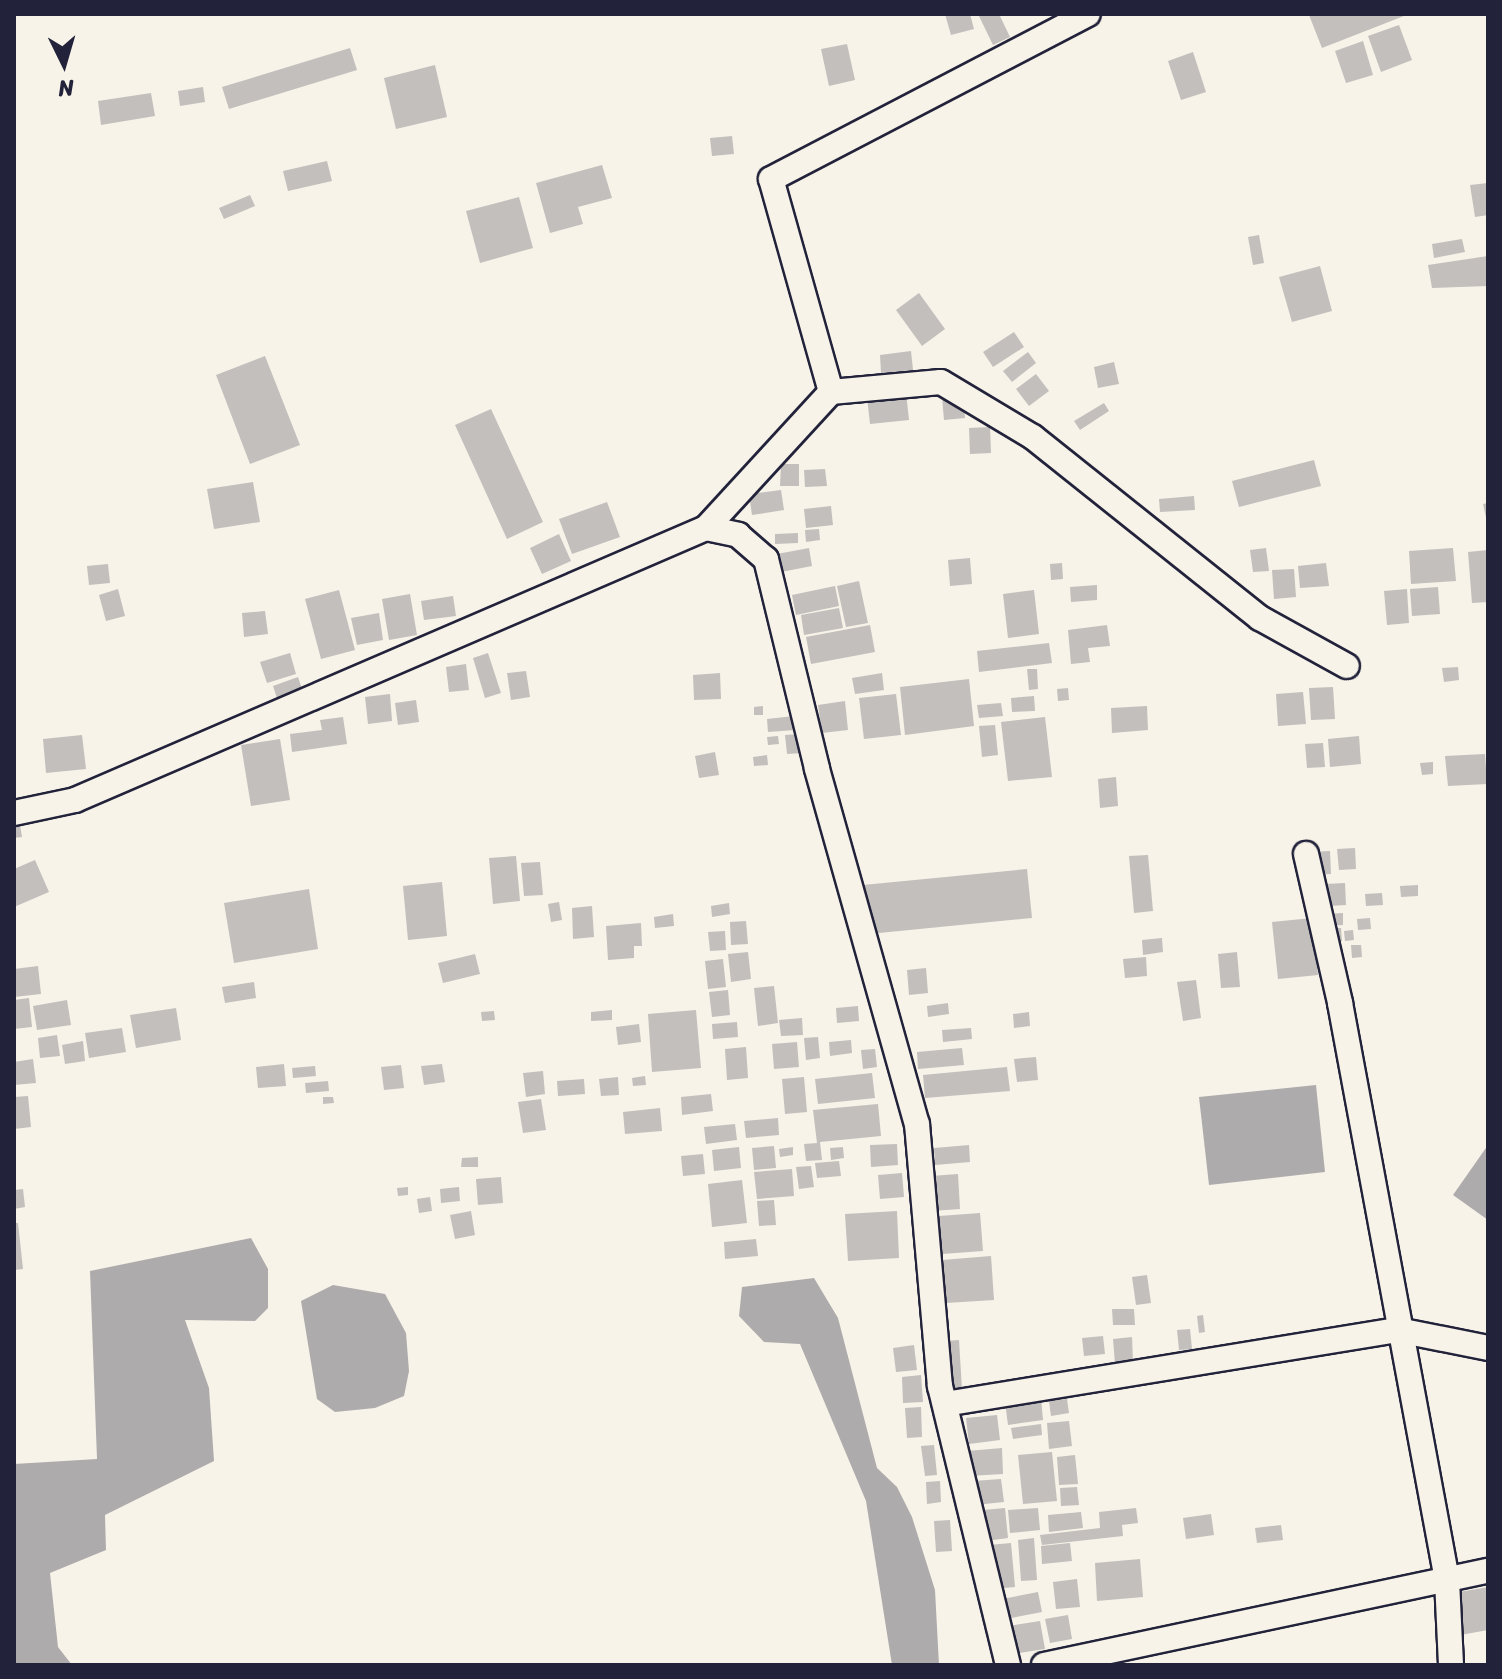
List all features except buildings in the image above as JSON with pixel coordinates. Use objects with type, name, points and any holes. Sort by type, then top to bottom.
[{"type":"street","points":[[831,392],[771,179],[1088,14]]},
{"type":"street","points":[[14,813],[75,800],[706,528],[831,392],[941,382],[1033,437],[1260,618],[1347,666]]},
{"type":"street","points":[[706,528],[738,535],[766,559],[817,769],[917,1124],[945,1404],[1008,1665]]},
{"type":"street","points":[[1306,854],[1340,1003],[1398,1330],[1447,1580],[1451,1665]]},
{"type":"street","points":[[945,1404],[1398,1330],[1488,1348]]},
{"type":"street","points":[[1044,1665],[1488,1571]]},
{"type":"shaded area","points":[[1316,1085],[1325,1172],[1209,1185],[1199,1097]]},
{"type":"shaded area","points":[[1488,1145],[1488,1220],[1453,1195]]},
{"type":"shaded area","points":[[251,1238],[268,1269],[268,1308],[255,1321],[185,1320],[209,1388],[214,1461],[105,1515],[106,1550],[50,1573],[58,1647],[72,1665],[14,1665],[14,1464],[97,1459],[90,1271]]},
{"type":"shaded area","points":[[814,1278],[838,1318],[877,1468],[897,1487],[912,1517],[935,1590],[939,1665],[892,1665],[866,1501],[800,1344],[764,1342],[739,1316],[742,1287]]},
{"type":"shaded area","points":[[333,1285],[385,1294],[406,1333],[409,1371],[404,1396],[375,1408],[335,1412],[317,1399],[301,1301]]}]
